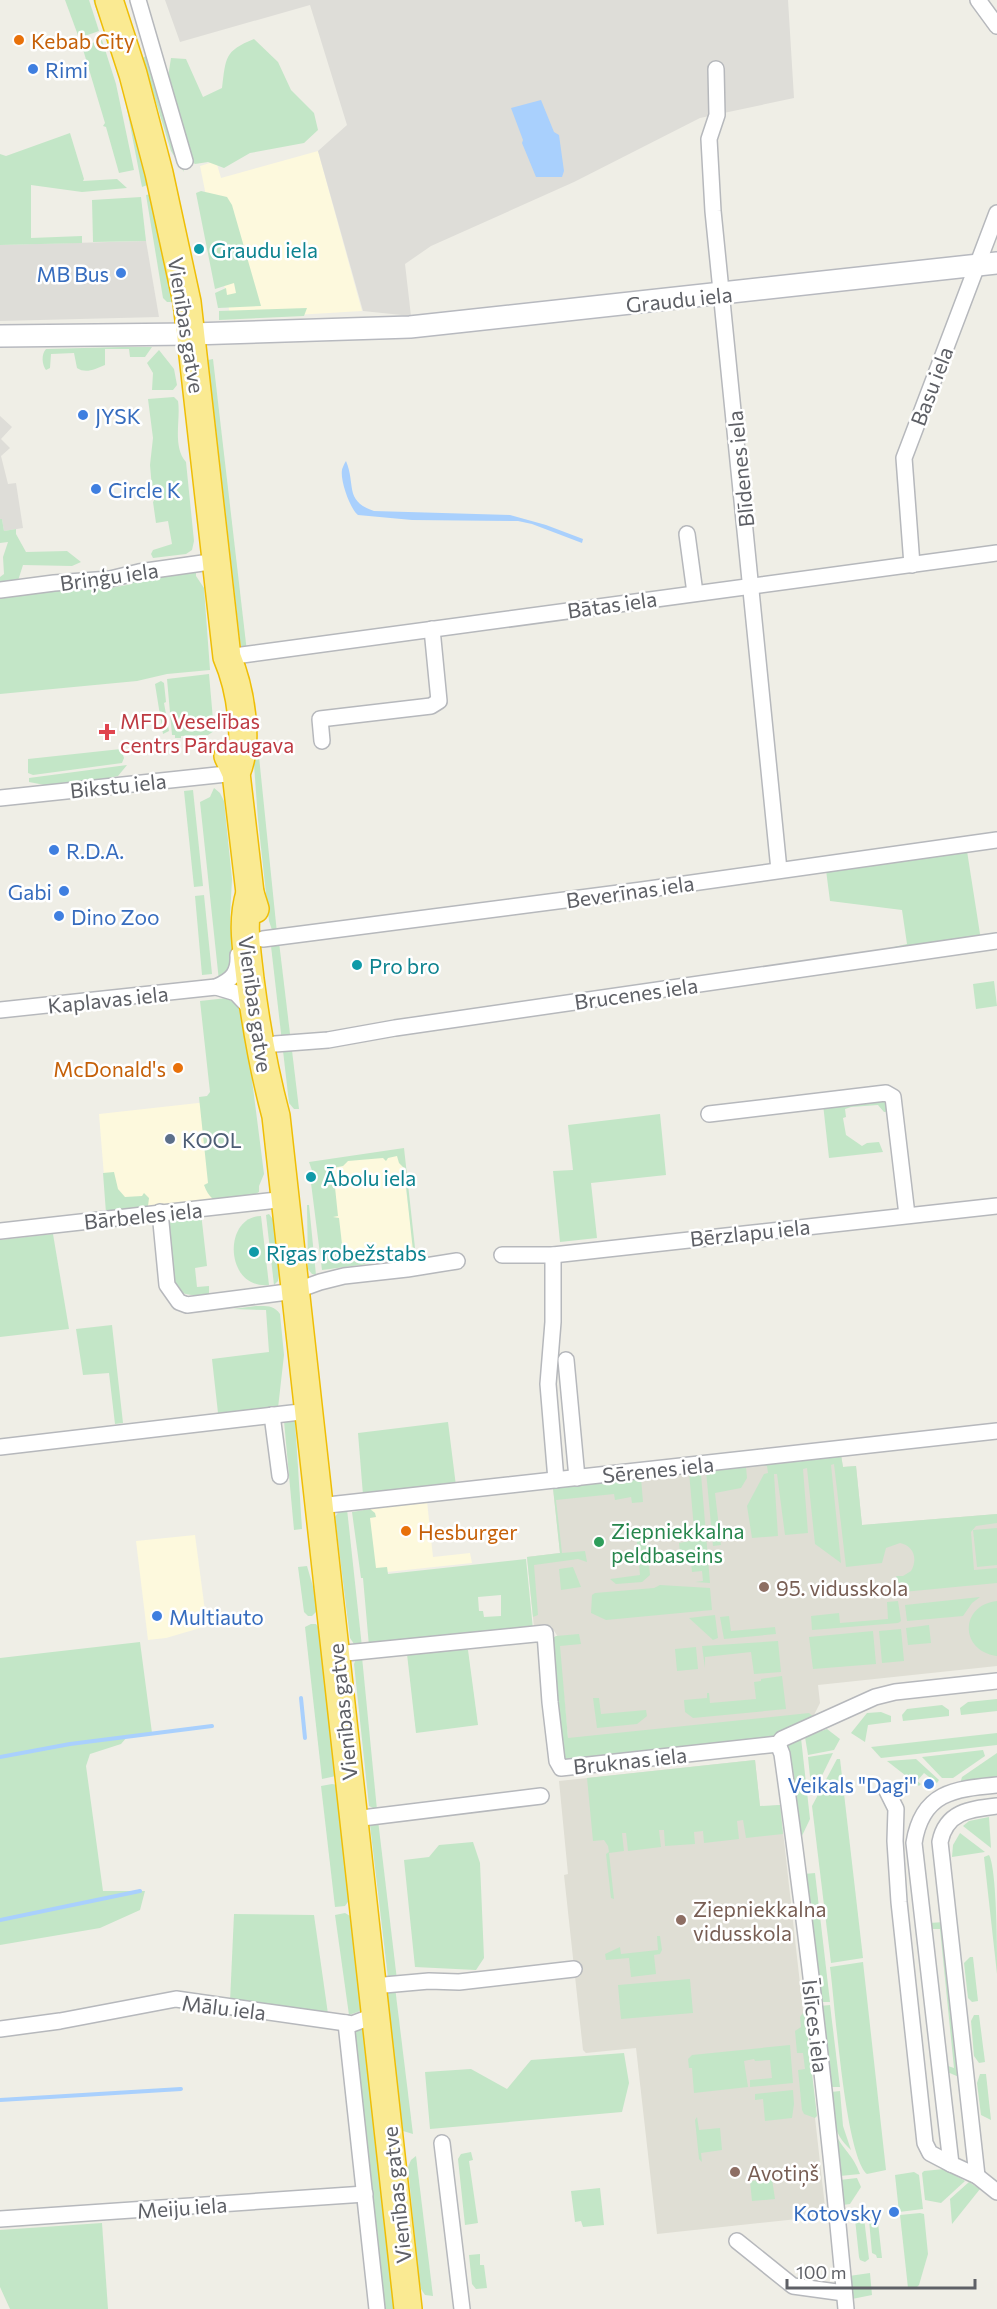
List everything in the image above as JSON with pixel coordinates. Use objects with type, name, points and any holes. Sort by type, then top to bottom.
[{"type":"highway","name":"Vienības gatve","points":[[109,0],[126,53],[168,209],[192,334],[227,657],[222,681],[224,736],[229,758],[236,773],[254,934],[275,1044],[278,1074],[276,1116]]},
{"type":"highway","name":"Vienības gatve","points":[[254,934],[254,1012],[265,1073],[276,1116],[286,1199],[408,2309]]},
{"type":"main road","name":"Graudu iela","points":[[0,336],[192,334],[410,327],[987,264]]},
{"type":"street","points":[[138,0],[185,161]]},
{"type":"street","points":[[978,0],[997,26]]},
{"type":"street","points":[[126,53],[152,44]]},
{"type":"street","name":"Blīdenes iela","points":[[716,69],[717,115],[709,139],[713,211],[779,870]]},
{"type":"street","name":"Basu iela","points":[[912,565],[904,458],[987,264],[997,213]]},
{"type":"street","points":[[687,534],[695,593]]},
{"type":"street","name":"Bātas iela","points":[[227,657],[997,553]]},
{"type":"street","name":"Briņģu iela","points":[[0,590],[110,579],[217,561]]},
{"type":"street","points":[[322,741],[320,719],[431,706],[439,701],[432,629]]},
{"type":"street","name":"Bikstu iela","points":[[0,798],[236,773]]},
{"type":"street","name":"Beverīnas iela","points":[[254,934],[642,890],[997,840]]},
{"type":"street","points":[[216,987],[230,981],[239,967],[238,950],[254,934]]},
{"type":"street","name":"Brucenes iela","points":[[275,1044],[328,1040],[395,1028],[997,941]]},
{"type":"street","points":[[216,987],[236,993],[254,1012]]},
{"type":"street","name":"Kaplavas iela","points":[[0,1010],[216,987]]},
{"type":"street","points":[[709,1114],[886,1093],[893,1097],[907,1215]]},
{"type":"street","name":"Bārbeles iela","points":[[0,1231],[286,1199]]},
{"type":"street","name":"Bērzlapu iela","points":[[502,1255],[553,1255],[997,1206]]},
{"type":"street","points":[[160,1212],[166,1285],[179,1302],[188,1305],[296,1291],[344,1276],[457,1261]]},
{"type":"street","points":[[553,1255],[553,1322],[548,1384],[556,1480]]},
{"type":"street","points":[[566,1360],[577,1478]]},
{"type":"street","points":[[0,1447],[309,1411]]},
{"type":"street","points":[[272,1415],[280,1476]]},
{"type":"street","name":"Sērenes iela","points":[[319,1506],[997,1431]]},
{"type":"street","name":"Bruknas iela","points":[[336,1654],[544,1633],[557,1761],[561,1768],[778,1744],[782,1739],[874,1697],[895,1692],[997,1682]]},
{"type":"street","name":"Īslīces iela","points":[[778,1744],[782,1754],[795,1845],[831,2147],[845,2301]]},
{"type":"street","points":[[951,2164],[914,1843],[916,1828],[922,1816],[939,1796],[950,1791],[997,1785]]},
{"type":"street","points":[[887,1791],[896,1809],[895,1841],[899,1902],[926,2147],[930,2153],[977,2176],[997,2192]]},
{"type":"street","points":[[354,1819],[541,1796]]},
{"type":"street","points":[[977,2176],[940,1842],[945,1827],[960,1814],[967,1810],[997,1806]]},
{"type":"street","points":[[899,1902],[921,1904]]},
{"type":"street","points":[[373,1986],[429,1981],[459,1982],[574,1969]]},
{"type":"street","name":"Mālu iela","points":[[0,2029],[60,2021],[176,1999],[352,2024],[376,2015]]},
{"type":"street","points":[[346,2023],[377,2309]]},
{"type":"street","points":[[914,2035],[937,2045]]},
{"type":"street","points":[[442,2143],[462,2309]]},
{"type":"street","name":"Meiju iela","points":[[0,2220],[365,2194]]},
{"type":"street","points":[[736,2241],[793,2286],[845,2301]]},
{"type":"shaded area","points":[[165,0],[788,0],[794,98],[700,118],[574,182],[431,246],[405,264],[411,316],[363,311],[318,151],[347,125],[310,5],[180,42]]},
{"type":"shaded area","points":[[318,151],[362,311],[231,319],[200,166],[216,161],[221,178]]},
{"type":"shaded area","points":[[146,241],[159,317],[0,321],[0,245]]},
{"type":"shaded area","points":[[0,416],[12,427],[1,439],[10,448],[1,456],[8,484],[16,483],[23,528],[4,531],[2,519],[0,519]]},
{"type":"shaded area","name":"KOOL","points":[[234,1099],[246,1197],[107,1213],[99,1114]]},
{"type":"shaded area","points":[[401,1152],[415,1257],[338,1266],[326,1161]]},
{"type":"shaded area","name":"95. vidusskola","points":[[841,1455],[843,1467],[856,1466],[862,1525],[997,1514],[997,1666],[818,1685],[820,1703],[811,1721],[570,1758],[558,1637],[551,1626],[534,1628],[527,1557],[560,1553],[553,1488],[695,1471],[701,1474],[706,1471]]},
{"type":"shaded area","points":[[427,1501],[433,1557],[470,1553],[472,1563],[368,1574],[362,1508]]},
{"type":"shaded area","points":[[195,1535],[207,1626],[166,1638],[148,1640],[136,1541]]},
{"type":"shaded area","name":"Ziepniekkalna vidusskola","points":[[755,1760],[760,1807],[780,1805],[826,2216],[657,2234],[636,2048],[586,2053],[583,2050],[564,1875],[568,1874],[559,1781]]},
{"type":"green space","points":[[65,0],[89,0],[99,31],[79,38]]},
{"type":"green space","points":[[93,0],[97,0],[115,55],[150,184],[142,187],[125,99],[111,49]]},
{"type":"green space","points":[[254,39],[278,62],[291,90],[314,113],[318,130],[304,143],[250,153],[224,168],[208,162],[195,164],[190,160],[168,77],[171,58],[186,59],[203,97],[222,88],[228,57],[244,43]]},
{"type":"green space","points":[[102,40],[116,84],[134,170],[119,173],[106,127],[103,126],[105,123],[82,46]]},
{"type":"green space","points":[[148,54],[175,132],[184,172],[171,151],[144,63],[143,58]]},
{"type":"green space","points":[[70,133],[83,181],[117,179],[127,188],[82,192],[31,185],[31,238],[82,236],[82,243],[0,245],[0,154],[6,156]]},
{"type":"green space","points":[[201,191],[227,197],[232,205],[261,306],[218,308],[215,293],[226,288],[227,295],[236,293],[234,283],[215,289],[196,193]]},
{"type":"green space","points":[[151,194],[176,302],[167,302],[163,298],[146,195]]},
{"type":"green space","points":[[141,197],[146,241],[93,242],[92,200]]},
{"type":"green space","points":[[307,308],[304,316],[219,320],[219,311]]},
{"type":"green space","points":[[152,347],[145,357],[130,357],[129,349],[105,349],[105,365],[87,371],[77,368],[74,353],[51,354],[50,368],[46,370],[43,362],[46,349]]},
{"type":"green space","points":[[159,350],[174,369],[177,385],[173,390],[152,390],[153,373],[147,363]]},
{"type":"green space","points":[[213,359],[247,652],[241,649],[208,360]]},
{"type":"green space","points":[[174,397],[178,401],[179,408],[178,440],[186,462],[194,541],[192,550],[186,554],[153,558],[151,554],[153,550],[172,544],[168,521],[156,523],[153,502],[157,496],[155,489],[152,488],[150,465],[153,438],[148,399]]},
{"type":"green space","points":[[0,519],[2,519],[4,531],[16,529],[16,534],[26,552],[67,551],[81,562],[72,566],[23,565],[15,590],[95,584],[111,588],[132,584],[134,575],[188,569],[196,572],[204,588],[210,670],[167,674],[137,681],[0,694],[0,577],[4,574],[3,557],[8,542],[0,543]]},
{"type":"green space","points":[[209,674],[214,731],[208,735],[175,738],[175,735],[172,735],[167,679]]},
{"type":"green space","points":[[161,681],[164,683],[166,702],[164,703],[169,731],[163,734],[155,684]]},
{"type":"green space","points":[[252,737],[257,737],[277,933],[272,930],[269,921]]},
{"type":"green space","points":[[121,749],[124,758],[122,763],[33,775],[28,773],[28,759]]},
{"type":"green space","points":[[127,765],[118,776],[90,782],[50,786],[29,782],[29,778]]},
{"type":"green space","points":[[214,788],[224,801],[232,879],[230,917],[233,965],[219,981],[200,802],[210,797]]},
{"type":"green space","points":[[193,790],[203,886],[194,887],[184,791]]},
{"type":"green space","points":[[967,851],[980,934],[984,938],[898,948],[894,947],[907,944],[902,910],[830,901],[826,870]]},
{"type":"green space","points":[[204,895],[212,974],[202,975],[195,896]]},
{"type":"green space","points":[[279,942],[299,1109],[294,1109],[289,1103],[271,946],[272,943]]},
{"type":"green space","points":[[994,981],[997,1006],[976,1009],[973,984]]},
{"type":"green space","points":[[227,998],[240,1007],[245,1025],[264,1174],[259,1192],[247,1197],[224,1201],[212,1198],[204,1185],[208,1183],[199,1097],[207,1096],[210,1092],[200,1001]]},
{"type":"green space","points":[[886,1098],[892,1111],[884,1112],[878,1105],[851,1107],[845,1109],[846,1117],[843,1118],[846,1135],[862,1146],[879,1142],[883,1152],[829,1158],[823,1104]]},
{"type":"green space","points":[[660,1114],[666,1175],[591,1183],[597,1238],[560,1242],[553,1171],[573,1170],[568,1125]]},
{"type":"green space","points":[[404,1148],[416,1257],[419,1263],[414,1260],[404,1168],[397,1156],[388,1158],[386,1161],[383,1158],[348,1161],[343,1166],[333,1168],[338,1216],[333,1217],[339,1218],[343,1253],[354,1257],[373,1255],[374,1257],[378,1254],[394,1253],[398,1260],[322,1270],[311,1183],[315,1179],[309,1162]]},
{"type":"green space","points":[[114,1172],[118,1189],[125,1197],[142,1196],[144,1193],[149,1198],[148,1206],[106,1213],[103,1173]]},
{"type":"green space","points":[[307,1205],[309,1205],[316,1275],[308,1269]]},
{"type":"green space","points":[[201,1213],[207,1266],[195,1268],[197,1287],[209,1286],[209,1294],[190,1295],[181,1292],[173,1285],[168,1222],[172,1215]]},
{"type":"green space","points":[[269,1214],[275,1222],[279,1275],[274,1285],[266,1215]]},
{"type":"green space","points":[[261,1216],[269,1285],[254,1284],[244,1276],[237,1266],[234,1253],[235,1240],[240,1228],[248,1219]]},
{"type":"green space","points":[[53,1234],[69,1329],[0,1337],[0,1240]]},
{"type":"green space","points":[[256,1306],[272,1308],[280,1314],[284,1355],[278,1408],[218,1413],[212,1359],[269,1352],[266,1310],[233,1309]]},
{"type":"green space","points":[[112,1325],[123,1423],[115,1424],[109,1373],[83,1375],[76,1329]]},
{"type":"green space","points":[[293,1419],[295,1421],[302,1529],[294,1530],[284,1421]]},
{"type":"green space","points":[[448,1422],[456,1486],[363,1495],[358,1433]]},
{"type":"green space","points":[[841,1455],[843,1467],[856,1466],[862,1525],[997,1514],[997,1523],[976,1526],[971,1532],[974,1570],[997,1568],[997,1583],[903,1592],[896,1576],[903,1576],[911,1571],[914,1558],[909,1547],[900,1543],[886,1548],[882,1563],[846,1567],[834,1464],[831,1465],[841,1563],[815,1544],[807,1468],[803,1469],[808,1533],[785,1535],[777,1474],[774,1474],[778,1536],[752,1538],[747,1506],[764,1474],[768,1473],[767,1466],[761,1465]]},
{"type":"green space","points":[[746,1467],[747,1478],[741,1488],[715,1493],[721,1545],[713,1546],[706,1471]]},
{"type":"green space","points":[[695,1471],[701,1474],[710,1583],[695,1582],[703,1581],[702,1571],[692,1572],[690,1553],[680,1554],[679,1543],[695,1540],[689,1472]]},
{"type":"green space","points":[[641,1478],[643,1502],[632,1503],[631,1497],[615,1500],[614,1494],[556,1500],[562,1553],[585,1551],[587,1562],[578,1559],[534,1565],[538,1615],[533,1617],[527,1557],[560,1553],[553,1488]]},
{"type":"green space","points":[[347,1509],[362,1647],[356,1647],[350,1638],[335,1517],[339,1511]]},
{"type":"green space","points":[[370,1509],[375,1513],[376,1517],[370,1518],[376,1568],[387,1567],[388,1574],[526,1559],[533,1629],[369,1646],[363,1578],[361,1578],[352,1512]],"holes":[[[501,1595],[501,1616],[484,1617],[483,1611],[479,1611],[478,1597]]]},
{"type":"green space","points":[[997,1528],[997,1565],[977,1567],[973,1530]]},
{"type":"green space","points":[[646,1532],[650,1575],[642,1582],[616,1584],[610,1579],[640,1575],[636,1533]]},
{"type":"green space","points":[[307,1566],[318,1604],[317,1611],[312,1616],[304,1612],[298,1567]]},
{"type":"green space","points":[[573,1567],[581,1587],[561,1590],[559,1569]]},
{"type":"green space","points":[[660,1585],[710,1588],[712,1610],[606,1620],[591,1613],[592,1595],[595,1593],[654,1588]]},
{"type":"green space","points":[[980,1597],[972,1603],[963,1616],[907,1621],[905,1605]]},
{"type":"green space","points":[[898,1601],[901,1621],[898,1623],[812,1630],[811,1616],[839,1613],[840,1623],[888,1619],[887,1602]]},
{"type":"green space","points":[[997,1601],[996,1656],[984,1652],[975,1645],[970,1637],[969,1628],[976,1610],[985,1604]]},
{"type":"green space","points":[[715,1615],[718,1638],[713,1640],[689,1618]]},
{"type":"green space","points":[[729,1616],[731,1631],[775,1627],[776,1634],[724,1639],[720,1617]]},
{"type":"green space","points":[[316,1624],[321,1631],[336,1776],[322,1779],[305,1627]]},
{"type":"green space","points":[[929,1625],[931,1643],[908,1645],[906,1628]]},
{"type":"green space","points":[[901,1629],[904,1661],[882,1663],[879,1631]]},
{"type":"green space","points":[[873,1631],[876,1664],[813,1669],[809,1637]]},
{"type":"green space","points":[[579,1634],[581,1644],[560,1646],[568,1738],[809,1713],[817,1720],[762,1742],[577,1761],[563,1760],[550,1646],[551,1639],[556,1636]]},
{"type":"green space","points":[[778,1641],[781,1672],[754,1674],[751,1652],[705,1657],[705,1668],[702,1646]]},
{"type":"green space","points":[[140,1642],[152,1733],[127,1737],[121,1744],[90,1754],[86,1766],[103,1891],[145,1891],[140,1910],[100,1928],[0,1945],[0,1658]]},
{"type":"green space","points":[[696,1647],[698,1669],[677,1671],[675,1649]]},
{"type":"green space","points":[[464,1648],[468,1650],[478,1725],[416,1733],[407,1654]]},
{"type":"green space","points":[[362,1657],[377,1810],[369,1806],[354,1664],[356,1659]]},
{"type":"green space","points":[[782,1676],[786,1709],[693,1718],[685,1712],[684,1700],[707,1698],[707,1693],[709,1693],[710,1703],[756,1699],[754,1682]]},
{"type":"green space","points":[[593,1698],[599,1698],[601,1714],[646,1710],[647,1716],[637,1724],[597,1728]]},
{"type":"green space","points":[[997,1699],[997,1711],[961,1715],[960,1708],[968,1702]]},
{"type":"green space","points":[[942,1705],[949,1710],[949,1716],[903,1721],[902,1715],[907,1709]]},
{"type":"green space","points":[[881,1712],[891,1716],[891,1722],[868,1725],[865,1742],[851,1733],[867,1713]]},
{"type":"green space","points":[[827,1729],[840,1739],[834,1750],[808,1755],[805,1737]]},
{"type":"green space","points":[[997,1733],[997,1745],[881,1758],[871,1747]]},
{"type":"green space","points":[[801,1738],[810,1819],[800,1840],[787,1744]]},
{"type":"green space","points":[[983,1750],[985,1756],[953,1778],[942,1778],[922,1757]]},
{"type":"green space","points":[[833,1753],[812,1796],[808,1757]]},
{"type":"green space","points":[[997,1753],[997,1778],[960,1784],[962,1777]]},
{"type":"green space","points":[[837,1759],[840,1759],[863,1958],[831,1963],[812,1806]]},
{"type":"green space","points":[[916,1759],[939,1780],[937,1783],[924,1773],[917,1781],[921,1784],[919,1786],[887,1761]]},
{"type":"green space","points":[[755,1760],[760,1806],[780,1805],[783,1834],[746,1838],[743,1820],[737,1821],[739,1839],[704,1843],[703,1831],[694,1832],[695,1844],[665,1846],[664,1830],[659,1830],[661,1847],[628,1851],[626,1833],[622,1833],[624,1851],[609,1853],[614,1899],[611,1898],[606,1854],[609,1852],[608,1846],[604,1840],[593,1841],[587,1778]]},
{"type":"green space","points":[[338,1785],[350,1899],[345,1906],[335,1907],[321,1786]]},
{"type":"green space","points":[[989,1817],[991,1848],[963,1826],[969,1821]]},
{"type":"green space","points":[[378,1820],[397,1980],[388,1978],[370,1825]]},
{"type":"green space","points":[[960,1833],[985,1852],[952,1857],[953,1845]]},
{"type":"green space","points":[[473,1842],[480,1863],[484,1958],[476,1970],[415,1967],[404,1860],[429,1857],[439,1845]]},
{"type":"green space","points":[[989,1855],[994,1877],[997,1974],[984,1857]]},
{"type":"green space","points":[[815,1873],[830,2002],[818,2002],[804,1874]]},
{"type":"green space","points":[[345,1913],[352,1917],[363,2010],[349,2015],[335,1915]]},
{"type":"green space","points":[[234,1914],[314,1915],[328,2014],[230,2002]]},
{"type":"green space","points":[[944,1922],[959,2077],[945,2071],[945,2065],[954,2068],[940,1929],[930,1929],[929,1923]]},
{"type":"green space","points":[[657,1936],[660,1936],[662,1950],[660,1954],[654,1955],[656,1974],[631,1977],[629,1958],[606,1960],[605,1954],[620,1947],[621,1954],[658,1950]]},
{"type":"green space","points":[[973,1957],[978,2001],[972,2002],[968,1998],[964,1963]]},
{"type":"green space","points":[[863,1962],[886,2170],[867,2174],[859,2161],[847,2110],[830,1967]]},
{"type":"green space","points":[[690,1979],[693,2013],[621,2019],[618,1985]]},
{"type":"green space","points":[[395,1987],[413,2134],[403,2131],[386,1992]]},
{"type":"green space","points":[[830,2005],[840,2087],[830,2087],[820,2006]]},
{"type":"green space","points":[[805,2013],[817,2116],[815,2118],[804,2114],[802,2110],[798,2070],[805,2069],[803,2053],[797,2053],[795,2031],[801,2027],[800,2017]]},
{"type":"green space","points":[[974,2015],[979,2015],[985,2062],[979,2063],[974,2056],[971,2021]]},
{"type":"green space","points":[[364,2023],[395,2309],[383,2309],[353,2034]]},
{"type":"green space","points":[[790,2045],[793,2083],[750,2087],[750,2080],[772,2078],[770,2060],[755,2061],[754,2059],[744,2061],[748,2087],[694,2093],[692,2068],[689,2068],[688,2059],[692,2055]]},
{"type":"green space","points":[[624,2053],[629,2083],[622,2112],[430,2129],[425,2072],[471,2069],[507,2089],[531,2060]]},
{"type":"green space","points":[[980,2074],[986,2074],[991,2120],[981,2115],[977,2083]]},
{"type":"green space","points":[[793,2090],[792,2118],[765,2121],[763,2099],[755,2100],[755,2094]]},
{"type":"green space","points":[[840,2091],[843,2126],[851,2150],[840,2137],[833,2117],[831,2092]]},
{"type":"green space","points":[[697,2117],[699,2130],[720,2128],[722,2150],[701,2153],[702,2162],[699,2159],[695,2120]]},
{"type":"green space","points":[[837,2137],[855,2162],[860,2174],[840,2176]]},
{"type":"green space","points":[[471,2152],[473,2160],[469,2161],[478,2223],[465,2225],[458,2159],[461,2154]]},
{"type":"green space","points":[[416,2156],[433,2296],[425,2295],[419,2280],[408,2167]]},
{"type":"green space","points":[[944,2169],[965,2181],[941,2203],[925,2200],[922,2173]]},
{"type":"green space","points":[[914,2172],[919,2175],[923,2209],[899,2212],[895,2175]]},
{"type":"green space","points":[[857,2178],[861,2187],[850,2204],[843,2205],[840,2180]]},
{"type":"green space","points":[[772,2179],[775,2199],[752,2201],[750,2181]]},
{"type":"green space","points":[[969,2182],[980,2189],[952,2224],[950,2199]]},
{"type":"green space","points":[[600,2188],[604,2225],[583,2227],[581,2221],[575,2222],[571,2191]]},
{"type":"green space","points":[[861,2214],[864,2218],[869,2259],[865,2262],[859,2257],[855,2219]]},
{"type":"green space","points":[[877,2214],[882,2258],[877,2258],[872,2253],[869,2220],[872,2215]]},
{"type":"green space","points":[[924,2214],[928,2254],[919,2285],[916,2288],[908,2288],[900,2215]]},
{"type":"green space","points":[[102,2223],[108,2309],[10,2309],[0,2287],[0,2230]]},
{"type":"green space","points":[[480,2254],[480,2265],[484,2265],[487,2288],[476,2289],[472,2284],[469,2255]]},
{"type":"green space","points":[[870,2273],[872,2295],[852,2299],[849,2276]]},
{"type":"water","points":[[541,100],[554,132],[559,135],[564,171],[562,177],[536,177],[511,108]]},
{"type":"water","points":[[346,461],[355,497],[358,502],[374,511],[510,515],[583,539],[582,543],[518,521],[412,520],[358,515],[344,487],[342,470]]},
{"type":"waterway","points":[[301,1698],[305,1738]]},
{"type":"waterway","points":[[0,1757],[70,1744],[212,1726]]},
{"type":"waterway","points":[[0,1920],[140,1891]]},
{"type":"waterway","points":[[0,2100],[181,2089]]},
{"type":"place","name":"Kebab City","points":[[19,40]]},
{"type":"place","name":"Rimi","points":[[33,69]]},
{"type":"place","name":"Graudu iela","points":[[199,249]]},
{"type":"place","name":"MB Bus","points":[[121,273]]},
{"type":"place","name":"JYSK","points":[[83,415]]},
{"type":"place","name":"Circle K","points":[[96,489]]},
{"type":"place","name":"MFD Veselības centrs Pārdaugava","points":[[107,732]]},
{"type":"place","name":"R.D.A.","points":[[54,850]]},
{"type":"place","name":"Gabi","points":[[64,891]]},
{"type":"place","name":"Dino Zoo","points":[[59,916]]},
{"type":"place","name":"Pro bro","points":[[357,965]]},
{"type":"place","name":"McDonald's","points":[[178,1068]]},
{"type":"place","name":"KOOL","points":[[170,1139]]},
{"type":"place","name":"Ābolu iela","points":[[311,1177]]},
{"type":"place","name":"Rīgas robežstabs","points":[[254,1252]]},
{"type":"place","name":"Hesburger","points":[[406,1531]]},
{"type":"place","name":"Ziepniekkalna peldbaseins","points":[[599,1542]]},
{"type":"place","name":"95. vidusskola","points":[[764,1587]]},
{"type":"place","name":"Multiauto","points":[[157,1616]]},
{"type":"place","name":"Veikals \"Dagi\"","points":[[929,1784]]},
{"type":"place","name":"Ziepniekkalna vidusskola","points":[[681,1920]]},
{"type":"place","name":"Avotiņš","points":[[735,2172]]},
{"type":"place","name":"Kotovsky","points":[[894,2212]]}]
